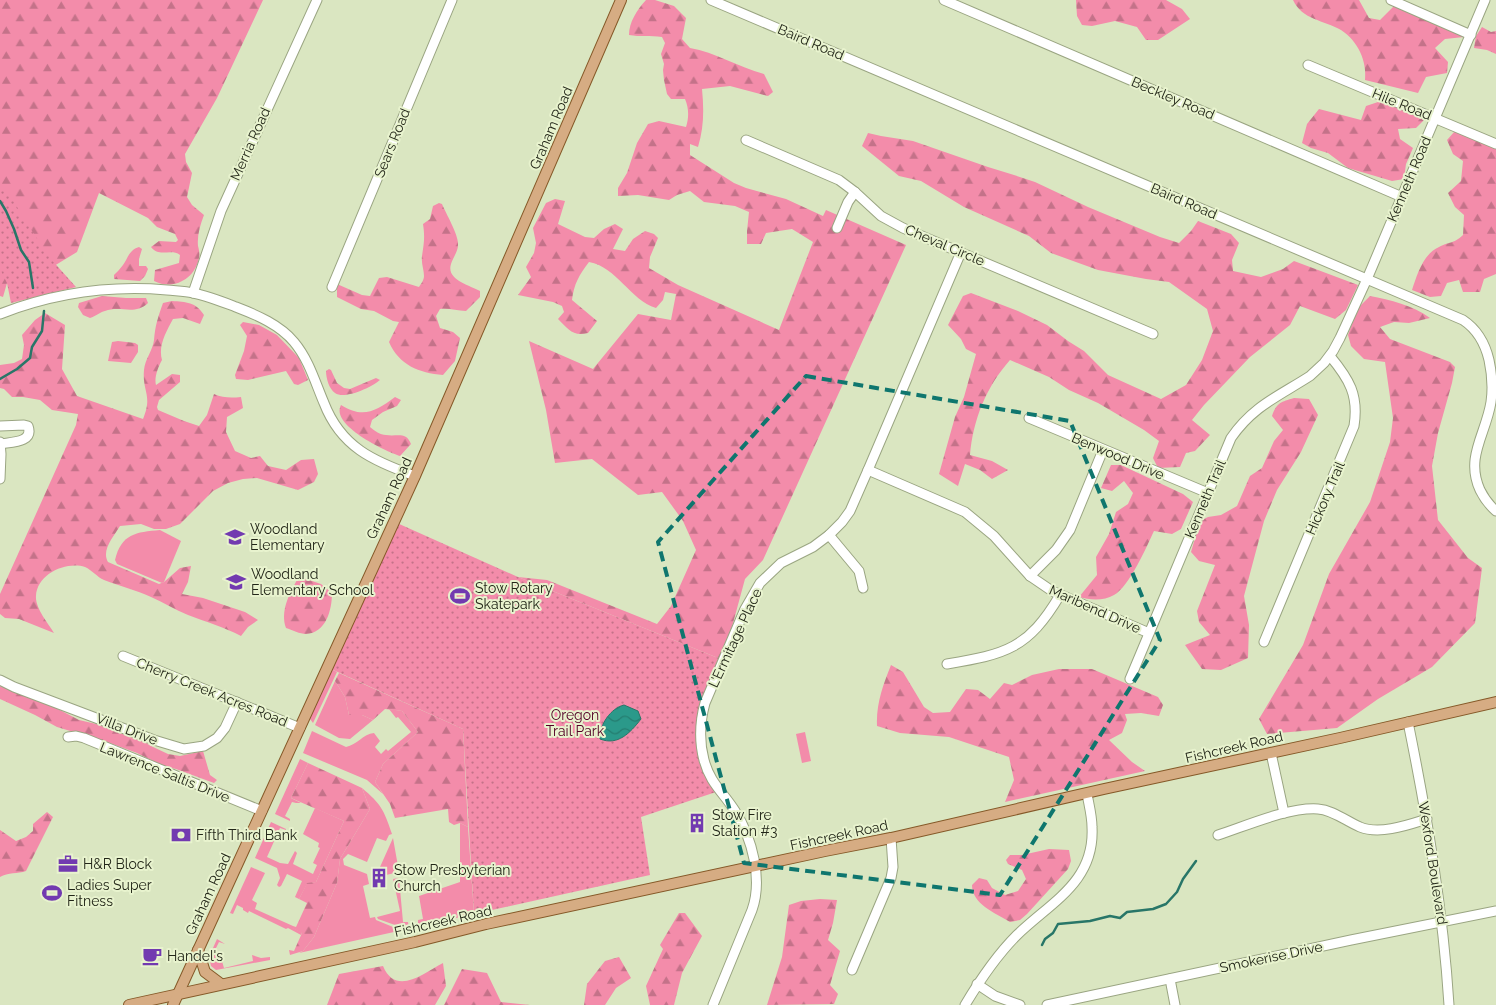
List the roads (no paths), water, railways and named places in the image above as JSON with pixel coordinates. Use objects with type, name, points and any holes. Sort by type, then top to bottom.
[{"type":"main road","name":"Graham Road","points":[[173,1005],[415,476],[621,0]]},
{"type":"main road","name":"Fishcreek Road","points":[[129,1005],[755,866],[892,838],[1496,702]]},
{"type":"main road","points":[[198,950],[205,972],[221,984]]},
{"type":"street","name":"Merria Road","points":[[193,293],[220,211],[316,0]]},
{"type":"street","name":"Sears Road","points":[[332,287],[452,0]]},
{"type":"street","name":"Baird Road","points":[[711,0],[1450,314],[1471,326],[1478,332],[1487,352],[1494,388],[1487,420],[1477,447],[1474,468],[1476,482],[1481,493],[1496,511]]},
{"type":"street","name":"Beckley Road","points":[[944,0],[1402,197]]},
{"type":"street","points":[[1391,0],[1471,35]]},
{"type":"street","name":"Kenneth Road","points":[[1330,356],[1367,279],[1485,0]]},
{"type":"street","name":"Hile Road","points":[[1308,65],[1496,144]]},
{"type":"street","name":"Cheval Circle","points":[[746,140],[839,180],[888,220],[1153,334]]},
{"type":"street","points":[[837,228],[848,202],[855,192]]},
{"type":"street","name":"L'Ermitage Place","points":[[713,1005],[757,897],[758,882],[748,836],[735,811],[716,787],[704,760],[701,717],[708,695],[745,609],[760,583],[781,563],[829,536],[850,511],[960,252]]},
{"type":"street","points":[[0,314],[52,297],[99,289],[145,288],[193,293],[247,311],[276,326],[289,336],[304,356],[327,412],[354,447],[374,459],[415,476]]},
{"type":"street","name":"Kenneth Trail","points":[[1130,679],[1231,438],[1243,422],[1266,402],[1310,376],[1330,356]]},
{"type":"street","name":"Hickory Trail","points":[[1264,642],[1354,426],[1355,408],[1351,386],[1330,356]]},
{"type":"street","name":"Benwood Drive","points":[[1029,418],[1208,493]]},
{"type":"street","points":[[0,426],[24,424],[28,426],[30,431],[26,440],[0,443],[0,479]]},
{"type":"street","points":[[1030,576],[1056,550],[1070,530],[1103,450]]},
{"type":"street","name":"Maribend Drive","points":[[868,470],[965,512],[994,536],[1030,576],[1043,586],[1149,632]]},
{"type":"street","points":[[829,536],[855,565],[861,577],[863,588]]},
{"type":"street","points":[[947,664],[992,655],[1022,641],[1035,631],[1045,619],[1060,595]]},
{"type":"street","name":"Cherry Creek Acres Road","points":[[123,656],[300,728]]},
{"type":"street","name":"Villa Drive","points":[[0,680],[154,740],[184,749],[204,746],[217,738],[225,728],[236,702]]},
{"type":"street","name":"Wexford Boulevard","points":[[1408,722],[1428,819],[1443,922],[1449,1005]]},
{"type":"street","name":"Lawrence Saltis Drive","points":[[68,737],[84,738],[262,812]]},
{"type":"street","points":[[1271,753],[1284,813]]},
{"type":"street","points":[[964,1005],[986,971],[1017,936],[1059,900],[1079,878],[1089,856],[1092,839],[1087,794]]},
{"type":"street","points":[[1218,835],[1284,813],[1308,809],[1325,810],[1375,830],[1428,819]]},
{"type":"street","points":[[852,970],[891,878],[893,867],[892,838]]},
{"type":"street","name":"Smokerise Drive","points":[[1047,1005],[1496,911]]},
{"type":"street","points":[[1170,979],[1176,1005]]},
{"type":"street","points":[[977,984],[1003,1000],[1020,1005]]},
{"type":"water","points":[[624,705],[638,711],[641,719],[623,737],[612,741],[600,739],[602,728],[610,713]]},
{"type":"waterway","points":[[0,201],[14,229],[21,250],[29,262],[33,288]]},
{"type":"waterway","points":[[0,379],[17,369],[30,358],[32,347],[42,331],[44,311]]},
{"type":"waterway","points":[[1042,945],[1058,924],[1090,921],[1110,916],[1120,918],[1127,912],[1153,909],[1166,904],[1177,892],[1183,879],[1196,861]]},
{"type":"place","name":"Woodland Elementary","points":[[235,537]]},
{"type":"place","name":"Woodland Elementary School","points":[[236,582]]},
{"type":"place","name":"Stow Rotary Skatepark","points":[[460,596]]},
{"type":"place","name":"Stow Fire Station #3","points":[[697,823]]},
{"type":"place","name":"Fifth Third Bank","points":[[181,835]]},
{"type":"place","name":"H&R Block","points":[[68,864]]},
{"type":"place","name":"Stow Presbyterian Church","points":[[379,878]]},
{"type":"place","name":"Ladies Super Fitness","points":[[52,893]]},
{"type":"place","name":"Handel's","points":[[152,956]]},
{"type":"park label","name":"Oregon Trail Park","points":[[575,724]]}]
